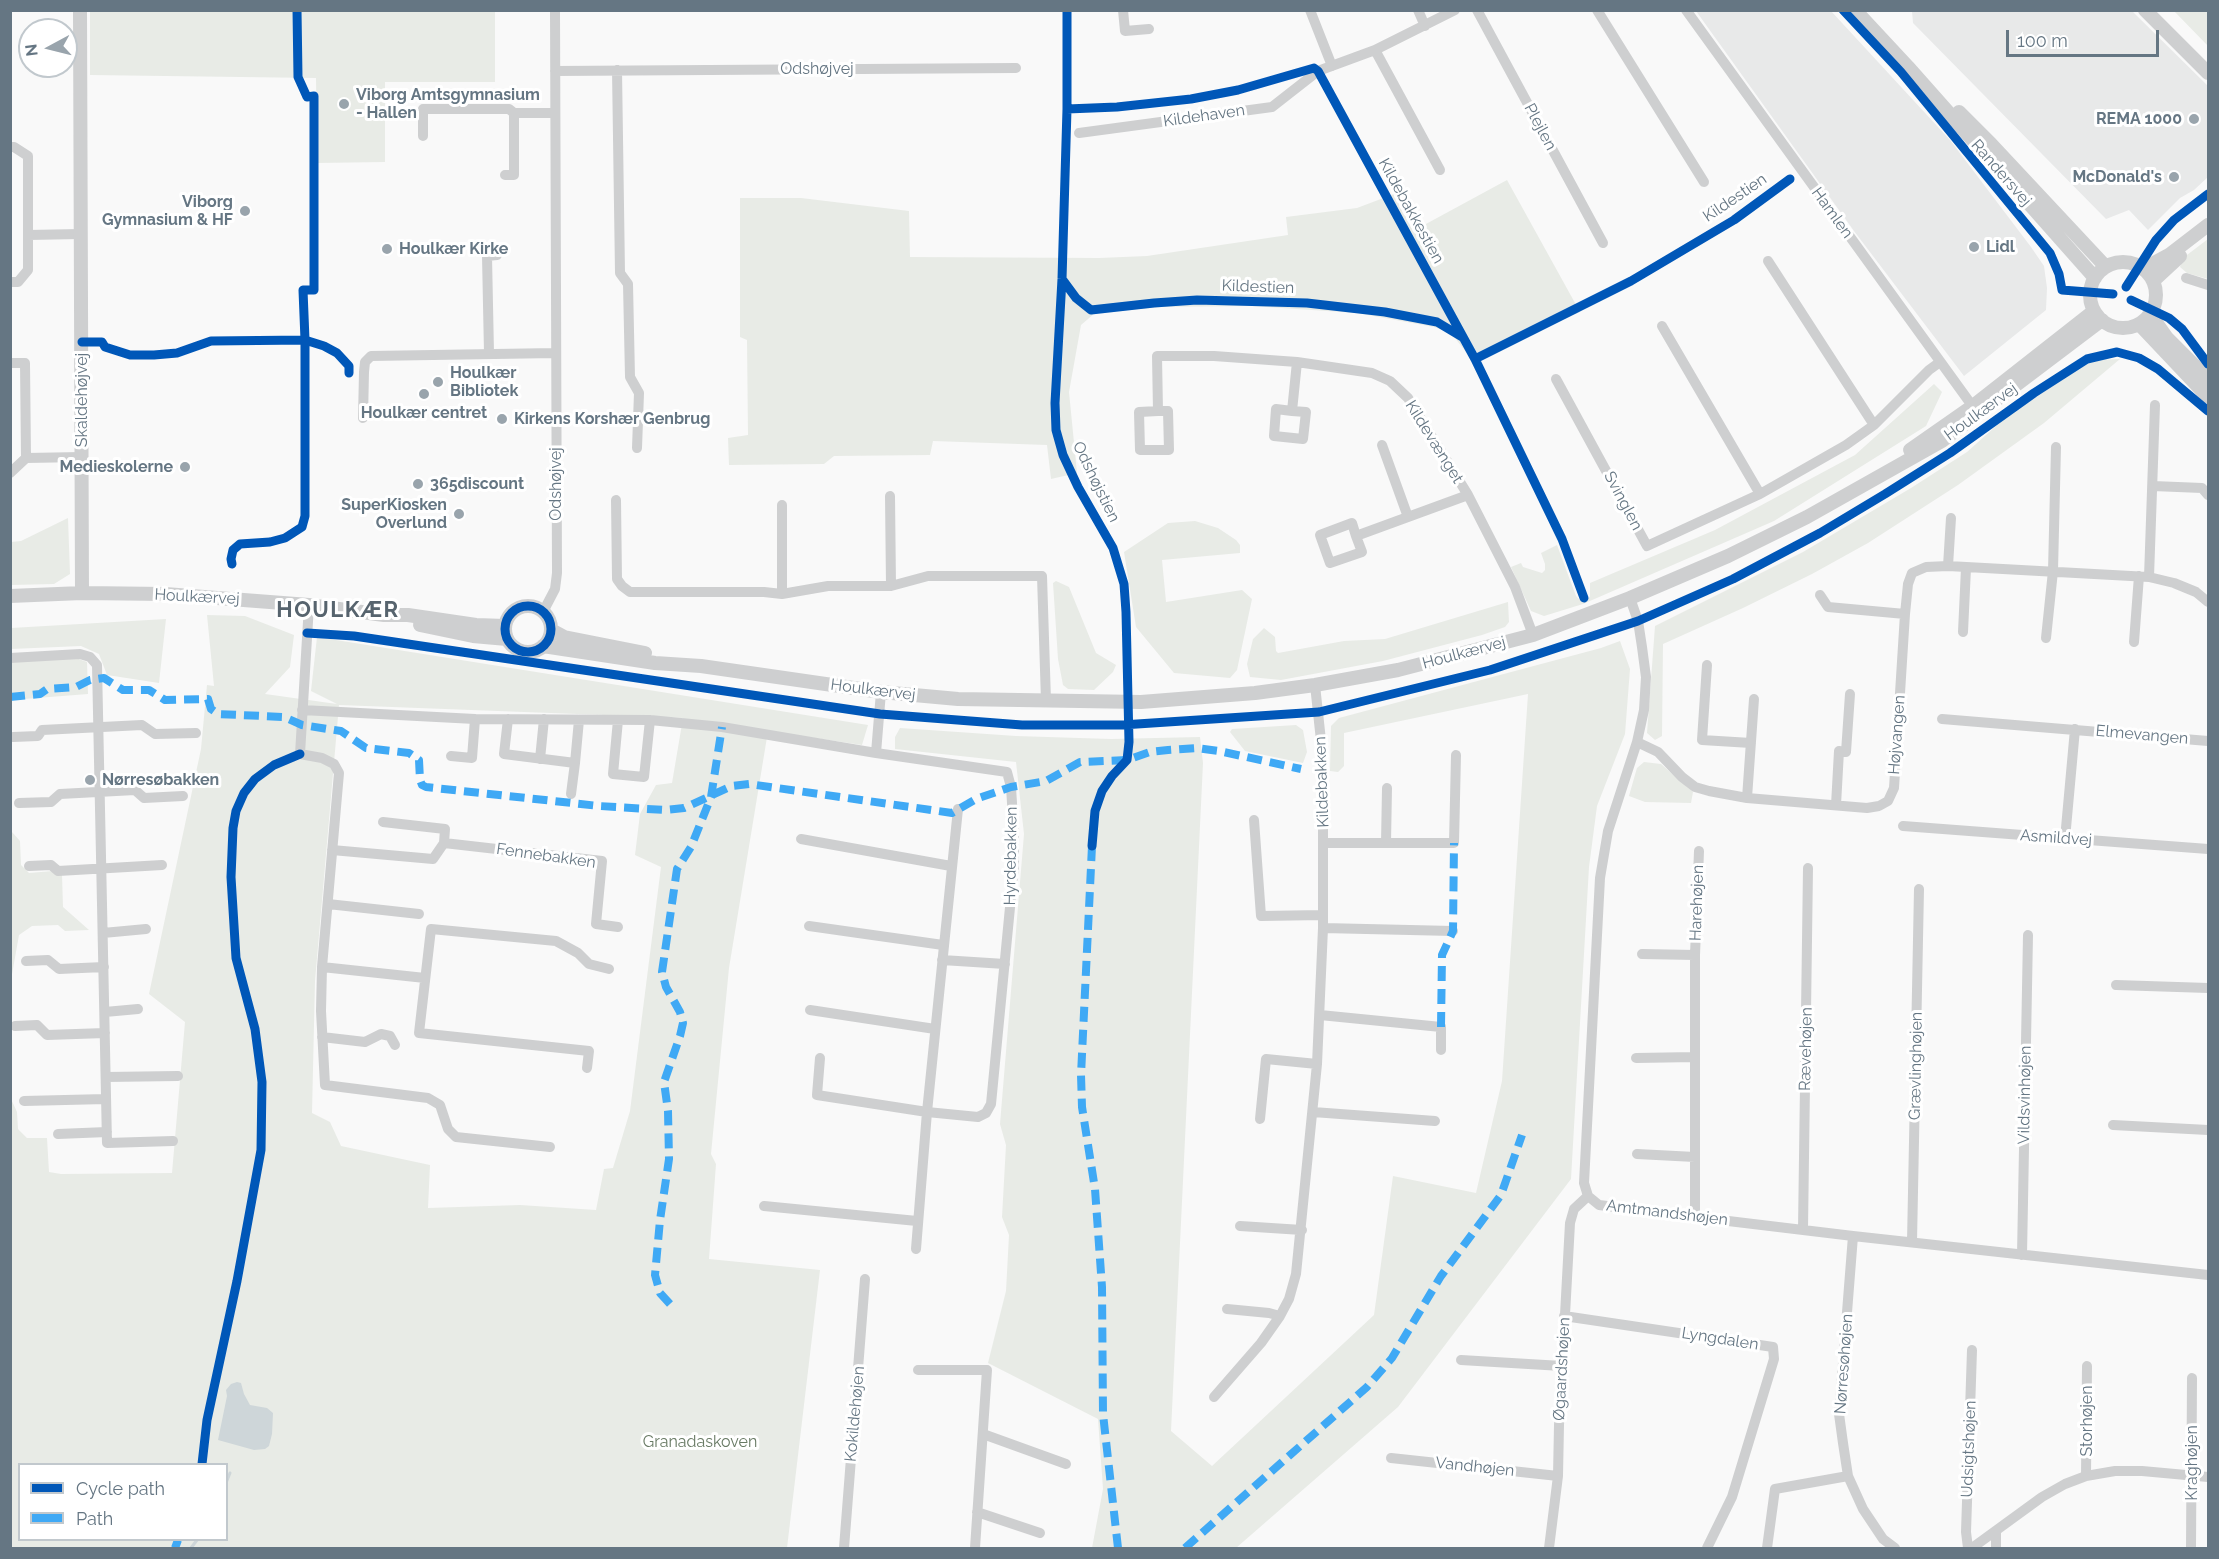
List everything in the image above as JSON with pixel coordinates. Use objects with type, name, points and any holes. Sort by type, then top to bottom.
[{"type":"street","name":"Skaldehøjvej","points":[[80,10],[82,593]]},
{"type":"street","name":"Odshøjvej","points":[[543,612],[555,589],[557,573],[555,10]]},
{"type":"street","points":[[1123,10],[1125,31],[1149,29]]},
{"type":"street","points":[[1310,10],[1332,66],[1375,50],[1455,10]]},
{"type":"street","points":[[1418,10],[1425,26]]},
{"type":"street","name":"Plejlen","points":[[1478,10],[1603,243]]},
{"type":"street","points":[[1597,10],[1704,182]]},
{"type":"street","name":"Hamlen","points":[[1686,10],[1976,411]]},
{"type":"street","name":"Randersvej","points":[[1855,10],[2095,278]]},
{"type":"street","points":[[2145,10],[2208,74]]},
{"type":"street","points":[[1375,50],[1440,170]]},
{"type":"street","name":"Kildehaven","points":[[1079,133],[1272,107],[1318,71],[1332,66]]},
{"type":"street","name":"Randersvej","points":[[1908,67],[1985,138],[2106,267]]},
{"type":"street","name":"Odshøjvej","points":[[555,71],[1016,68]]},
{"type":"street","points":[[617,70],[620,273],[628,284],[630,377],[639,393],[637,448]]},
{"type":"street","points":[[423,136],[423,109],[509,109],[514,113],[555,113]]},
{"type":"street","points":[[505,175],[514,175],[514,113]]},
{"type":"street","points":[[10,147],[28,156],[28,270],[18,282],[10,282]]},
{"type":"street","points":[[2143,269],[2169,255],[2208,225]]},
{"type":"street","points":[[2153,281],[2173,261],[2208,233]]},
{"type":"street","points":[[28,235],[80,234]]},
{"type":"street","points":[[489,353],[487,256],[497,255]]},
{"type":"street","points":[[1768,261],[1874,425]]},
{"type":"street","points":[[2125,262],[2143,269],[2153,281],[2156,298],[2150,314],[2139,324],[2120,328],[2098,316],[2090,292],[2095,278],[2106,267],[2125,262]]},
{"type":"street","points":[[2186,278],[2208,285]]},
{"type":"street","points":[[2150,314],[2167,338],[2208,379]]},
{"type":"street","name":"Houlkærvej","points":[[551,630],[564,637],[583,642],[701,666],[881,692],[958,699],[1141,702],[1226,696],[1315,685],[1398,670],[1533,635],[1630,598],[1728,556],[1807,517],[1942,441],[1976,411],[2098,316]]},
{"type":"street","points":[[2139,324],[2208,397]]},
{"type":"street","points":[[1662,326],[1760,494]]},
{"type":"street","points":[[363,418],[365,362],[371,356],[555,353]]},
{"type":"street","name":"Kildevænget","points":[[1158,411],[1157,356],[1214,356],[1297,362],[1372,373],[1396,385],[1408,398],[1468,495],[1515,587],[1533,635]]},
{"type":"street","points":[[1292,411],[1297,362]]},
{"type":"street","name":"Svinglen","points":[[1556,379],[1647,546],[1760,494],[1846,445],[1874,425],[1929,370],[1940,362]]},
{"type":"street","points":[[10,363],[25,363],[26,458],[10,473]]},
{"type":"street","points":[[2134,642],[2144,577],[2156,405]]},
{"type":"street","name":"Kildevænget","points":[[1158,411],[1168,411],[1169,450],[1140,450],[1139,412],[1158,411]]},
{"type":"street","points":[[1382,445],[1408,517]]},
{"type":"street","points":[[2046,638],[2053,571],[2056,447]]},
{"type":"street","name":"Skaldehøjvej","points":[[26,458],[82,457]]},
{"type":"street","points":[[2152,486],[2202,488],[2208,495]]},
{"type":"street","name":"Kildevænget","points":[[1356,536],[1468,495]]},
{"type":"street","points":[[890,496],[891,586]]},
{"type":"street","points":[[616,500],[617,579],[630,592],[782,594],[828,586],[891,586],[928,576],[1042,576],[1046,701]]},
{"type":"street","points":[[782,505],[782,594]]},
{"type":"street","points":[[1948,566],[1951,518]]},
{"type":"street","name":"Højvangen","points":[[1637,742],[1658,752],[1695,787],[1709,791],[1747,798],[1867,808],[1879,806],[1888,801],[1894,788],[1905,614],[1908,584],[1912,573],[1926,567],[1948,566],[2144,577],[2174,583],[2196,592],[2208,602]]},
{"type":"street","points":[[1963,632],[1966,568]]},
{"type":"street","name":"Houlkærvej","points":[[10,596],[82,593],[165,594],[309,605],[384,615],[408,615],[506,632]]},
{"type":"street","points":[[1820,595],[1828,608],[1905,614]]},
{"type":"street","name":"Amtmandshøjen","points":[[1630,598],[1638,621],[1646,677],[1644,710],[1637,742],[1608,831],[1600,878],[1584,1183],[1588,1196],[1599,1204],[1695,1217],[2208,1275]]},
{"type":"street","points":[[309,605],[300,754],[322,758],[334,764],[339,773],[322,967],[325,1085],[428,1098],[440,1105],[448,1129],[456,1137],[550,1147]]},
{"type":"street","points":[[529,606],[543,612],[548,617],[551,630],[547,642],[534,651],[523,651],[513,646],[506,632],[508,617],[517,609],[529,606]]},
{"type":"street","name":"Houlkærvej","points":[[543,646],[655,663],[701,666]]},
{"type":"street","points":[[10,658],[80,654],[90,657],[96,666],[107,1143],[173,1141]]},
{"type":"street","points":[[1707,665],[1702,740],[1751,743]]},
{"type":"street","name":"Kildebakken","points":[[1214,1397],[1261,1343],[1280,1316],[1296,1274],[1317,1065],[1323,928],[1323,759],[1315,685]]},
{"type":"street","points":[[876,753],[881,692]]},
{"type":"street","points":[[1836,805],[1839,751],[1846,752],[1850,694]]},
{"type":"street","points":[[1747,798],[1754,699]]},
{"type":"street","points":[[303,710],[475,719],[650,720],[644,777],[613,774],[618,720]]},
{"type":"street","points":[[451,756],[472,758],[475,719]]},
{"type":"street","points":[[508,719],[504,754],[575,763]]},
{"type":"street","points":[[540,759],[544,719]]},
{"type":"street","name":"Elmevangen","points":[[1942,719],[2208,741]]},
{"type":"street","points":[[571,794],[579,720]]},
{"type":"street","name":"Hyrdebakken","points":[[650,720],[722,727],[1007,772],[1011,787],[1014,846],[991,1104],[986,1113],[978,1117],[927,1112],[817,1095],[820,1058]]},
{"type":"street","points":[[13,737],[38,736],[42,730],[142,725],[155,734],[196,732]]},
{"type":"street","name":"Elmevangen","points":[[2065,838],[2075,729]]},
{"type":"street","name":"Kildebakken","points":[[1323,843],[1454,843],[1455,755]]},
{"type":"street","points":[[1386,843],[1387,788]]},
{"type":"street","points":[[19,803],[51,802],[60,794],[135,790],[144,798],[183,796]]},
{"type":"street","points":[[916,1249],[927,1112],[958,810]]},
{"type":"street","points":[[1254,820],[1261,916],[1323,915]]},
{"type":"street","points":[[332,850],[433,859],[444,843],[445,829],[383,822]]},
{"type":"street","name":"Asmildvej","points":[[1903,826],[2208,849]]},
{"type":"street","points":[[801,839],[951,866]]},
{"type":"street","name":"Fennebakken","points":[[444,843],[602,861],[596,924],[618,927]]},
{"type":"street","name":"Harehøjen","points":[[1695,1217],[1695,955],[1699,851]]},
{"type":"street","points":[[29,866],[51,865],[57,871],[162,865]]},
{"type":"street","name":"Rævehøjen","points":[[1803,1229],[1808,868]]},
{"type":"street","name":"Grævlinghøjen","points":[[1912,1242],[1919,889]]},
{"type":"street","points":[[328,904],[419,914]]},
{"type":"street","points":[[809,926],[943,945]]},
{"type":"street","points":[[1323,928],[1453,931]]},
{"type":"street","points":[[587,1068],[589,1052],[419,1034],[431,929],[556,941],[578,953],[589,964],[609,969]]},
{"type":"street","points":[[103,933],[146,930]]},
{"type":"street","name":"Vildsvinhøjen","points":[[2022,1255],[2028,935]]},
{"type":"street","name":"Harehøjen","points":[[1642,954],[1695,955]]},
{"type":"street","points":[[26,961],[48,960],[59,969],[104,967]]},
{"type":"street","points":[[942,960],[1005,964]]},
{"type":"street","points":[[322,967],[425,978]]},
{"type":"street","points":[[2116,985],[2208,988]]},
{"type":"street","points":[[105,1012],[138,1009]]},
{"type":"street","points":[[810,1010],[935,1029]]},
{"type":"street","points":[[1320,1015],[1441,1027],[1441,1050]]},
{"type":"street","points":[[15,1026],[38,1025],[47,1035],[105,1033]]},
{"type":"street","points":[[322,1037],[365,1042],[381,1034],[390,1036],[395,1045]]},
{"type":"street","points":[[1636,1058],[1695,1058]]},
{"type":"street","points":[[1260,1119],[1266,1059],[1317,1065]]},
{"type":"street","points":[[106,1077],[178,1076]]},
{"type":"street","points":[[24,1101],[106,1099]]},
{"type":"street","points":[[1313,1112],[1436,1121]]},
{"type":"street","points":[[2113,1125],[2208,1130]]},
{"type":"street","points":[[58,1134],[107,1132]]},
{"type":"street","points":[[1637,1154],[1695,1157]]},
{"type":"street","name":"Øgaardshøjen","points":[[1549,1548],[1558,1476],[1570,1223],[1574,1209],[1588,1196]]},
{"type":"street","points":[[764,1206],[917,1221]]},
{"type":"street","points":[[1240,1226],[1302,1230]]},
{"type":"street","name":"Nørresøhøjen","points":[[1853,1236],[1839,1414],[1848,1476],[1881,1544],[1895,1548]]},
{"type":"street","name":"Kokildehøjen","points":[[844,1548],[865,1279]]},
{"type":"street","points":[[1227,1309],[1269,1312],[1280,1316]]},
{"type":"street","name":"Lyngdalen","points":[[1564,1316],[1773,1347],[1774,1359],[1732,1497],[1707,1548]]},
{"type":"street","name":"Udsigtshøjen","points":[[1970,1548],[1966,1532],[1972,1350]]},
{"type":"street","points":[[1461,1360],[1562,1366]]},
{"type":"street","name":"Storhøjen","points":[[2086,1476],[2087,1366]]},
{"type":"street","points":[[918,1370],[987,1370],[975,1548]]},
{"type":"street","name":"Kraghøjen","points":[[2191,1548],[2192,1377]]},
{"type":"street","points":[[982,1434],[1066,1464]]},
{"type":"street","name":"Vandhøjen","points":[[1391,1458],[1558,1476]]},
{"type":"street","points":[[1970,1548],[2042,1497],[2065,1484],[2086,1476],[2115,1471],[2142,1471],[2208,1477]]},
{"type":"street","points":[[1767,1548],[1775,1489],[1848,1476]]},
{"type":"street","points":[[977,1512],[1040,1533]]},
{"type":"street","points":[[1996,1531],[1996,1548]]},
{"type":"shaded area","points":[[1696,11],[1831,11],[1950,140],[2031,247],[2044,266],[2047,288],[2046,310],[1964,376],[1854,231]]},
{"type":"shaded area","points":[[1912,11],[2132,11],[2208,86],[2208,177],[2194,190],[2180,198],[2148,230],[2129,210],[2106,219],[1913,23]]},
{"type":"shaded area","points":[[241,1383],[250,1405],[267,1408],[273,1413],[272,1434],[269,1446],[265,1449],[254,1450],[218,1440],[227,1396],[226,1390],[231,1384]]},
{"type":"green space","points":[[90,11],[495,11],[495,82],[385,82],[385,162],[317,163],[316,78],[90,75]]},
{"type":"green space","points":[[2174,11],[2208,11],[2208,46]]},
{"type":"green space","points":[[1507,180],[1580,312],[1473,361],[1451,333],[1434,327],[1357,313],[1251,306],[1161,307],[1095,313],[1081,325],[1069,392],[1077,473],[1051,479],[1047,445],[933,441],[930,455],[834,456],[824,464],[729,465],[728,438],[748,435],[747,340],[740,337],[740,198],[801,198],[909,211],[910,257],[1099,258],[1147,256],[1288,235],[1286,217],[1357,208],[1394,194],[1413,231]]},
{"type":"green space","points":[[2208,239],[2208,279],[2187,273],[2180,267],[2183,258]]},
{"type":"green space","points":[[2120,359],[2044,423],[1958,485],[1868,543],[1743,608],[1663,644],[1662,736],[1655,740],[1647,733],[1655,626],[1803,552],[1911,488],[1967,452],[2005,418],[2084,365],[2095,360]]},
{"type":"green space","points":[[1934,384],[1942,392],[1926,426],[1774,521],[1583,604],[1544,616],[1531,611],[1511,567],[1521,563],[1523,567],[1542,573],[1545,570],[1545,564],[1541,553],[1557,545],[1576,596],[1581,601],[1590,597],[1590,583],[1715,530],[1855,455]]},
{"type":"green space","points":[[68,518],[70,574],[54,584],[11,585],[11,542],[21,541]]},
{"type":"green space","points":[[1195,521],[1218,528],[1236,540],[1240,545],[1240,553],[1162,560],[1166,602],[1242,590],[1252,599],[1237,670],[1230,678],[1174,673],[1136,627],[1124,552],[1168,523]]},
{"type":"green space","points":[[1056,581],[1069,587],[1096,653],[1116,665],[1113,672],[1094,690],[1068,689],[1063,685],[1058,659],[1053,583]]},
{"type":"green space","points":[[1508,602],[1509,622],[1505,627],[1482,635],[1383,661],[1281,680],[1250,677],[1247,664],[1253,639],[1264,628],[1275,637],[1278,653],[1344,641],[1385,639]]},
{"type":"green space","name":"Granadaskoven","points":[[207,615],[245,616],[294,635],[290,667],[265,694],[337,704],[311,691],[317,637],[868,725],[862,745],[768,731],[729,968],[711,1154],[716,1164],[709,1259],[820,1270],[787,1548],[11,1548],[10,1094],[17,1112],[18,1129],[27,1138],[47,1138],[49,1172],[61,1174],[172,1173],[185,1022],[149,994],[201,749],[207,685],[214,686]],"holes":[[[339,705],[683,718],[672,783],[656,785],[640,814],[635,855],[661,867],[630,1111],[613,1168],[604,1169],[596,1210],[520,1205],[428,1208],[430,1165],[341,1146],[330,1122],[312,1113],[315,981]]]},
{"type":"green space","points":[[166,619],[159,683],[107,675],[99,654],[81,646],[11,649],[11,628]]},
{"type":"green space","points":[[1620,641],[1630,669],[1625,734],[1597,806],[1589,867],[1571,1179],[1398,1407],[1236,1548],[1092,1548],[1103,1489],[1098,1419],[988,1363],[1006,1291],[1009,1235],[1002,1217],[1006,1145],[1000,1124],[1024,834],[1016,762],[895,749],[895,737],[900,728],[1016,736],[1111,739],[1200,737],[1203,763],[1171,1431],[1212,1466],[1374,1315],[1393,1176],[1476,1193],[1502,1081],[1528,694],[1344,733],[1344,766],[1338,772],[1330,771],[1331,726],[1339,718]]},
{"type":"green space","points":[[73,657],[87,662],[88,694],[11,700],[11,661]]},
{"type":"green space","points":[[1296,725],[1303,730],[1307,752],[1303,763],[1245,751],[1230,732],[1232,729]]},
{"type":"green space","points":[[1644,762],[1661,764],[1693,792],[1691,803],[1645,802],[1629,796],[1637,768]]},
{"type":"green space","points":[[10,809],[12,832],[20,841],[21,865],[29,873],[53,871],[62,875],[63,907],[89,930],[65,931],[58,925],[32,926],[19,935],[11,980]]},
{"type":"waterway","points":[[228,1478],[230,1473]]},
{"type":"waterway","points":[[191,1548],[196,1541]]},
{"type":"marked path","points":[[10,697],[40,694],[47,689],[76,687],[90,680],[104,678],[123,690],[149,690],[165,700],[208,699],[211,709],[218,714],[284,717],[302,725],[341,731],[366,748],[409,753],[419,760],[420,780],[426,787],[599,806],[665,810],[684,808],[732,786],[749,784],[952,813],[976,799],[1011,787],[1046,781],[1080,762],[1127,760],[1150,752],[1197,748],[1301,769]]},
{"type":"marked path","points":[[670,1304],[660,1293],[655,1275],[669,1159],[668,1111],[664,1082],[683,1023],[680,1012],[666,987],[662,972],[677,869],[691,847],[711,797],[722,727]]},
{"type":"marked path","points":[[1441,1027],[1442,955],[1453,931],[1454,843]]},
{"type":"marked path","points":[[1092,846],[1081,1075],[1082,1107],[1095,1189],[1102,1287],[1103,1414],[1118,1548]]},
{"type":"marked path","points":[[1185,1548],[1367,1387],[1392,1358],[1441,1276],[1501,1195],[1522,1135]]},
{"type":"marked path","points":[[175,1548],[178,1541]]},
{"type":"cycle path","points":[[232,564],[233,550],[240,544],[270,542],[285,538],[302,527],[305,516],[303,290],[314,290],[314,96],[307,97],[298,77],[297,10]]},
{"type":"cycle path","name":"Odshøjstien","points":[[1067,10],[1067,109],[1062,279],[1055,403],[1056,430],[1063,455],[1078,487],[1113,548],[1124,584],[1126,612],[1129,742],[1127,760],[1102,791],[1095,811],[1092,846]]},
{"type":"cycle path","points":[[1843,10],[1901,72],[2050,253],[2059,274],[2062,290],[2113,294]]},
{"type":"cycle path","name":"Kildebakkestien","points":[[1067,109],[1117,107],[1191,99],[1238,90],[1314,68],[1318,71],[1475,359],[1562,539],[1584,598]]},
{"type":"cycle path","name":"Kildestien","points":[[1475,359],[1631,281],[1734,220],[1790,179]]},
{"type":"cycle path","points":[[2126,287],[2156,240],[2174,220],[2208,194]]},
{"type":"cycle path","name":"Kildestien","points":[[1062,279],[1076,298],[1091,310],[1197,300],[1307,303],[1385,312],[1437,322],[1462,337]]},
{"type":"cycle path","points":[[2131,300],[2169,318],[2182,329],[2208,364]]},
{"type":"cycle path","points":[[82,342],[102,342],[105,347],[130,355],[154,355],[177,353],[211,341],[305,340],[337,353],[349,366],[349,373]]},
{"type":"cycle path","points":[[307,633],[354,636],[880,714],[1022,725],[1122,725],[1319,712],[1490,670],[1638,621],[1733,579],[1820,533],[1885,494],[1950,453],[2034,393],[2087,359],[2117,352],[2139,358],[2158,369],[2208,411]]},
{"type":"cycle path","points":[[528,606],[544,613],[551,629],[544,645],[528,652],[512,645],[505,629],[512,613],[528,606]]},
{"type":"cycle path","points":[[202,1463],[207,1420],[237,1281],[261,1150],[262,1082],[255,1029],[236,958],[231,877],[233,828],[236,811],[244,793],[255,779],[274,765],[300,754]]},
{"type":"place","name":"Viborg Amtsgymnasium - Hallen","points":[[344,104]]},
{"type":"place","name":"REMA 1000","points":[[2194,119]]},
{"type":"place","name":"McDonald's","points":[[2174,177]]},
{"type":"place","name":"Viborg Gymnasium & HF","points":[[245,211]]},
{"type":"place","name":"Lidl","points":[[1974,247]]},
{"type":"place","name":"Houlkær Kirke","points":[[387,249]]},
{"type":"place","name":"Houlkær Bibliotek","points":[[438,382]]},
{"type":"place","name":"Houlkær centret","points":[[424,394]]},
{"type":"place","name":"Kirkens Korshær Genbrug","points":[[502,419]]},
{"type":"place","name":"Medieskolerne","points":[[185,467]]},
{"type":"place","name":"365discount","points":[[418,484]]},
{"type":"place","name":"SuperKiosken Overlund","points":[[459,514]]},
{"type":"place","name":"Nørresøbakken","points":[[90,780]]},
{"type":"district","name":"HOULKÆR","points":[[338,610]]}]
